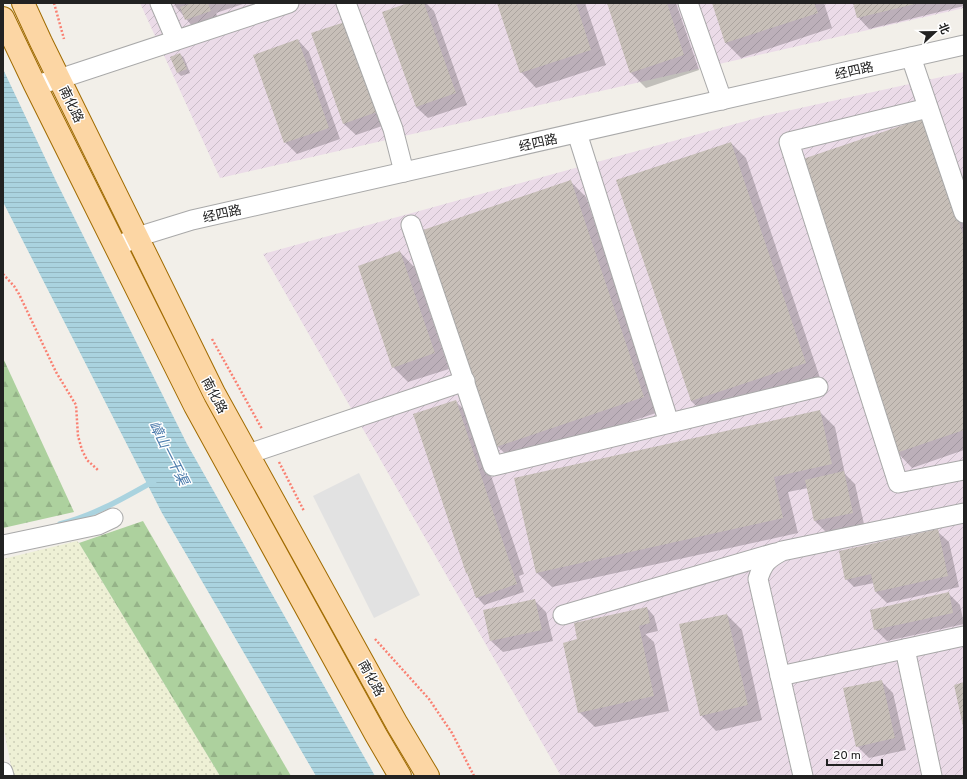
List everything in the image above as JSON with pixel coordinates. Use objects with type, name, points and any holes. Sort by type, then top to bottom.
[{"type":"main road","name":"南化路","points":[[23,3],[214,393],[397,724],[428,776]]},
{"type":"main road","name":"南化路","points":[[3,18],[195,406],[400,776]]},
{"type":"street","points":[[160,3],[176,40]]},
{"type":"street","points":[[35,85],[59,79],[289,3]]},
{"type":"street","points":[[346,3],[393,129],[404,172]]},
{"type":"street","points":[[688,3],[722,100]]},
{"type":"street","name":"经四路","points":[[116,247],[137,237],[192,220],[964,45]]},
{"type":"street","points":[[911,57],[964,213]]},
{"type":"street","points":[[928,108],[789,142],[898,483],[964,470]]},
{"type":"street","points":[[577,133],[669,423]]},
{"type":"street","points":[[411,225],[493,466],[818,387]]},
{"type":"street","points":[[248,454],[465,382]]},
{"type":"street","points":[[563,615],[782,551],[964,513]]},
{"type":"street","points":[[3,545],[98,525],[113,518]]},
{"type":"street","points":[[782,551],[770,558],[762,566],[758,579],[803,776]]},
{"type":"street","points":[[780,676],[964,636]]},
{"type":"street","points":[[905,649],[932,776]]},
{"type":"street","points":[[3,772],[4,776]]},
{"type":"path","points":[[54,3],[60,30],[66,44]]},
{"type":"path","points":[[3,274],[14,286],[56,372],[76,405],[78,436],[82,450],[87,460],[99,471]]},
{"type":"path","points":[[210,336],[272,447],[307,517]]},
{"type":"path","points":[[374,638],[429,699],[452,733],[474,776]]},
{"type":"shaded area","points":[[140,3],[964,3],[964,8],[220,178]]},
{"type":"shaded area","points":[[964,72],[964,776],[561,776],[263,254],[764,116]]},
{"type":"shaded area","points":[[359,473],[420,595],[374,618],[313,496]]},
{"type":"green space","points":[[3,358],[74,512],[3,528]]},
{"type":"green space","points":[[143,521],[291,776],[220,776],[79,543]]},
{"type":"green space","points":[[77,541],[220,776],[13,776],[3,725],[3,559]]},
{"type":"water","name":"嶂山一干渠","points":[[3,69],[56,181],[187,444],[375,776],[316,776],[162,513],[3,202]]},
{"type":"building","points":[[193,3],[208,3],[211,11],[185,20],[180,7]]},
{"type":"building","points":[[408,3],[424,3],[456,93],[416,107],[382,12]]},
{"type":"building","points":[[497,3],[576,3],[591,50],[520,73]]},
{"type":"building","points":[[607,3],[667,3],[684,55],[630,73]]},
{"type":"building","points":[[712,3],[814,3],[818,13],[725,43]]},
{"type":"building","points":[[853,3],[915,3],[915,4],[857,18]]},
{"type":"building","points":[[345,22],[377,112],[343,124],[311,33]]},
{"type":"building","points":[[298,39],[329,128],[284,143],[253,55]]},
{"type":"building","points":[[180,53],[187,69],[177,73],[170,57]]},
{"type":"building","points":[[924,118],[964,237],[964,430],[896,453],[800,160]]},
{"type":"building","points":[[731,142],[806,363],[691,401],[616,180]]},
{"type":"building","points":[[571,180],[644,397],[496,447],[423,230]]},
{"type":"building","points":[[400,251],[435,353],[392,368],[358,266]]},
{"type":"building","points":[[456,400],[517,584],[476,598],[466,573],[413,414]]},
{"type":"building","points":[[820,410],[832,464],[774,477],[783,518],[536,573],[514,478]]},
{"type":"building","points":[[844,471],[853,513],[814,521],[805,480]]},
{"type":"building","points":[[938,529],[948,576],[875,592],[871,574],[845,580],[839,551]]},
{"type":"building","points":[[949,592],[953,613],[874,630],[870,610]]},
{"type":"building","points":[[535,599],[542,630],[490,641],[483,610]]},
{"type":"building","points":[[647,607],[650,623],[639,626],[654,696],[578,713],[563,643],[577,639],[574,623]]},
{"type":"building","points":[[727,614],[748,705],[700,716],[679,624]]},
{"type":"building","points":[[882,680],[895,738],[856,747],[843,688]]},
{"type":"building","points":[[964,682],[964,725],[963,726],[954,685]]},
{"type":"waterway","points":[[60,524],[97,511],[154,481]]}]
